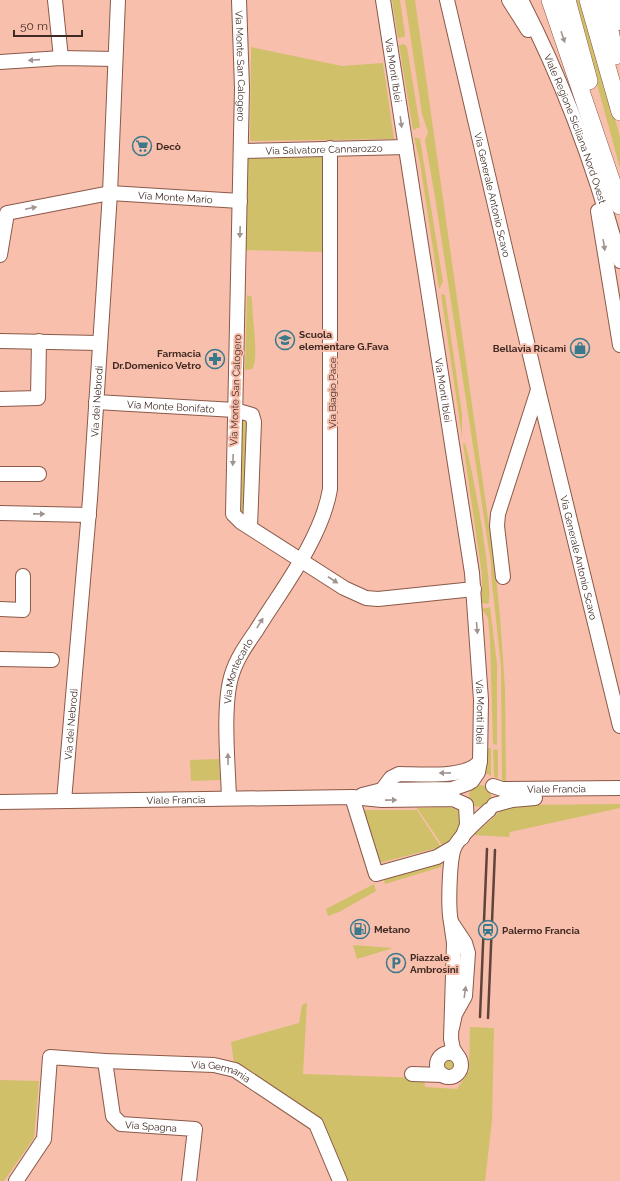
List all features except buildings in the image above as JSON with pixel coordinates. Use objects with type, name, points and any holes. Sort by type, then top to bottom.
[{"type":"main road","points":[[550,0],[620,206]]},
{"type":"main road","name":"Viale Regione Siciliana Nord Ovest","points":[[566,0],[620,193]]},
{"type":"main road","points":[[588,0],[620,112]]},
{"type":"main road","points":[[604,0],[620,80]]},
{"type":"street","points":[[55,0],[61,58]]},
{"type":"street","name":"Via dei Nebrodi","points":[[64,801],[89,515],[99,343],[110,193],[118,0]]},
{"type":"street","name":"Via Monte San Calogero","points":[[240,0],[242,46],[242,151],[232,512],[235,518],[344,588],[366,598],[378,599],[474,589]]},
{"type":"street","name":"Via Monti Iblei","points":[[383,0],[412,177],[474,589],[481,680],[480,761],[478,772],[471,782]]},
{"type":"street","name":"Via Generale Antonio Scavo","points":[[447,0],[538,390],[620,726]]},
{"type":"street","points":[[509,0],[553,69]]},
{"type":"street","name":"Viale Regione Siciliana Nord Ovest","points":[[521,0],[572,111],[604,204],[620,261]]},
{"type":"street","points":[[531,0],[543,28],[572,111]]},
{"type":"street","points":[[616,0],[620,23]]},
{"type":"street","points":[[0,62],[61,58],[115,59]]},
{"type":"street","name":"Via Salvatore Cannarozzo","points":[[242,151],[406,147]]},
{"type":"street","name":"Via Biagio Pace","points":[[300,559],[325,511],[332,476],[330,148]]},
{"type":"street","points":[[586,152],[620,345]]},
{"type":"street","name":"Via Monte Mario","points":[[4,213],[110,193],[240,201]]},
{"type":"street","points":[[0,255],[4,213]]},
{"type":"street","points":[[0,341],[99,343]]},
{"type":"street","points":[[0,400],[38,398],[39,341]]},
{"type":"street","points":[[503,577],[497,526],[498,514],[538,390]]},
{"type":"street","name":"Via Monte Bonifato","points":[[96,402],[235,410],[246,412],[254,419],[250,527]]},
{"type":"street","points":[[0,474],[40,474]]},
{"type":"street","points":[[0,513],[89,515]]},
{"type":"street","name":"Via Montecarlo","points":[[229,798],[228,693],[232,672],[243,651],[300,559]]},
{"type":"street","points":[[0,609],[23,610],[23,576]]},
{"type":"street","points":[[0,659],[52,660]]},
{"type":"street","points":[[382,790],[391,778],[399,774],[460,773],[476,766],[480,761]]},
{"type":"street","points":[[352,797],[376,874],[439,856],[458,842],[492,807],[497,797],[493,786],[486,780],[471,782],[464,794],[467,825],[458,842],[452,859],[450,907],[451,922],[465,943],[468,953],[466,993],[464,1000],[455,1014],[449,1046],[441,1066]]},
{"type":"street","name":"Viale Francia","points":[[352,797],[382,790],[452,789],[471,782]]},
{"type":"street","name":"Viale Francia","points":[[493,786],[502,789],[620,788]]},
{"type":"street","name":"Viale Francia","points":[[0,802],[352,797],[382,800],[453,799],[466,805]]},
{"type":"street","name":"Viale Francia","points":[[492,807],[521,799],[620,797]]},
{"type":"street","points":[[466,805],[477,812],[492,807]]},
{"type":"street","points":[[441,1066],[451,1076],[458,1073],[461,1066],[459,1058],[453,1049],[452,1034]]},
{"type":"street","points":[[417,1074],[432,1072],[441,1066],[453,1054],[459,1058]]},
{"type":"street","name":"Via Germania","points":[[16,1181],[44,1139],[50,1057],[105,1061],[214,1065],[234,1070],[316,1124],[340,1181]]},
{"type":"street","name":"Via Spagna","points":[[105,1061],[113,1116],[121,1124],[195,1129],[188,1181]]},
{"type":"shaded area","points":[[392,0],[400,0],[405,34],[404,37],[398,38]]},
{"type":"shaded area","points":[[405,0],[415,0],[495,568],[505,689],[506,782],[502,780],[501,666],[491,564],[425,140],[428,132],[422,114]]},
{"type":"shaded area","points":[[574,0],[583,0],[620,137],[620,168]]},
{"type":"shaded area","points":[[404,44],[407,47],[420,127],[413,130],[399,45]]},
{"type":"shaded area","points":[[251,47],[342,66],[383,63],[394,139],[250,141]]},
{"type":"shaded area","points":[[414,137],[420,139],[443,282],[439,289],[420,163]]},
{"type":"shaded area","points":[[324,157],[324,252],[246,250],[248,159]]},
{"type":"shaded area","points":[[441,294],[445,295],[462,414],[462,437]]},
{"type":"shaded area","points":[[247,295],[252,297],[255,356],[252,369],[245,370]]},
{"type":"shaded area","points":[[238,421],[250,422],[247,517],[238,512]]},
{"type":"shaded area","points":[[463,443],[465,444],[473,475],[482,527],[488,577],[488,604],[482,603],[482,575]]},
{"type":"shaded area","points":[[490,607],[497,664],[497,745],[493,744],[488,618],[482,609]]},
{"type":"shaded area","points":[[486,748],[491,748],[491,776],[483,772]]},
{"type":"shaded area","points":[[497,749],[498,779],[494,777],[493,750]]},
{"type":"shaded area","points":[[219,759],[220,780],[191,781],[190,760]]},
{"type":"shaded area","points":[[480,785],[484,786],[490,792],[490,800],[484,806],[480,807],[476,806],[470,800],[469,796],[470,792],[476,786]]},
{"type":"shaded area","points":[[620,804],[620,808],[510,832],[509,837],[474,835],[505,807],[519,805]]},
{"type":"shaded area","points":[[447,807],[457,809],[461,813],[462,830],[444,848],[417,808]]},
{"type":"shaded area","points":[[362,810],[417,810],[441,847],[379,863]]},
{"type":"shaded area","points":[[441,859],[441,867],[385,884],[383,876]]},
{"type":"shaded area","points":[[374,884],[376,891],[339,912],[328,916],[326,909]]},
{"type":"shaded area","points":[[353,945],[393,948],[357,959]]},
{"type":"shaded area","points":[[307,1003],[303,1074],[424,1078],[425,1087],[457,1089],[469,1071],[470,1027],[494,1028],[492,1121],[485,1181],[347,1181],[324,1125],[234,1064],[231,1042],[299,1023],[302,1005]]},
{"type":"shaded area","points":[[446,1058],[452,1058],[456,1062],[456,1068],[452,1072],[446,1072],[442,1068],[442,1062]]},
{"type":"shaded area","points":[[0,1080],[39,1081],[34,1138],[4,1181],[0,1181]]},
{"type":"railway","points":[[480,1017],[487,849]]},
{"type":"railway","points":[[488,1018],[495,850]]},
{"type":"place","name":"Decò","points":[[142,146]]},
{"type":"place","name":"Scuola elementare G.Fava","points":[[285,340]]},
{"type":"place","name":"Bellavia Ricami","points":[[580,348]]},
{"type":"place","name":"Farmacia Dr.Domenico Vetro","points":[[215,359]]},
{"type":"place","name":"Metano","points":[[360,929]]},
{"type":"place","name":"Palermo Francia","points":[[488,930]]},
{"type":"place","name":"Piazzale Ambrosini","points":[[396,963]]}]
